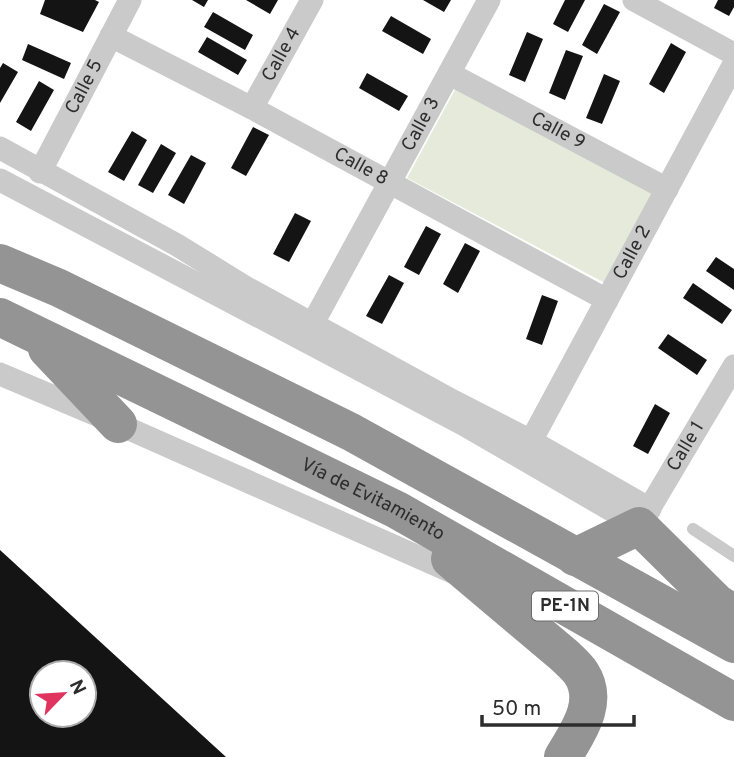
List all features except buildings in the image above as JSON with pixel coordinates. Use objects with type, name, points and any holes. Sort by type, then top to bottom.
[{"type":"highway","points":[[0,242],[60,288]]},
{"type":"highway","name":"PE-1N","points":[[0,263],[60,288],[351,432],[734,644]]},
{"type":"highway","points":[[14,323],[118,424]]},
{"type":"highway","name":"Vía de Evitamiento","points":[[14,323],[397,510],[734,702]]},
{"type":"highway","points":[[397,510],[474,582],[565,656],[581,673],[589,696],[588,708],[585,721],[563,757]]},
{"type":"highway","points":[[575,557],[645,518],[716,603],[734,614]]},
{"type":"street","name":"Calle 5","points":[[40,172],[130,0]]},
{"type":"street","name":"Calle 4","points":[[252,108],[312,0]]},
{"type":"street","name":"Calle 3","points":[[313,323],[489,0]]},
{"type":"street","points":[[634,0],[734,54]]},
{"type":"street","name":"Calle 8","points":[[111,36],[252,108],[607,300]]},
{"type":"street","name":"Calle 2","points":[[531,441],[734,64]]},
{"type":"street","name":"Calle 9","points":[[450,74],[667,189]]},
{"type":"street","points":[[0,148],[177,245],[245,287],[531,441],[645,518]]},
{"type":"street","points":[[0,180],[645,518]]},
{"type":"street","name":"Calle 1","points":[[645,518],[734,366]]},
{"type":"street","points":[[0,374],[474,582]]},
{"type":"lane","points":[[693,529],[734,556]]},
{"type":"green space","points":[[457,86],[655,189],[605,283],[407,178]]}]
